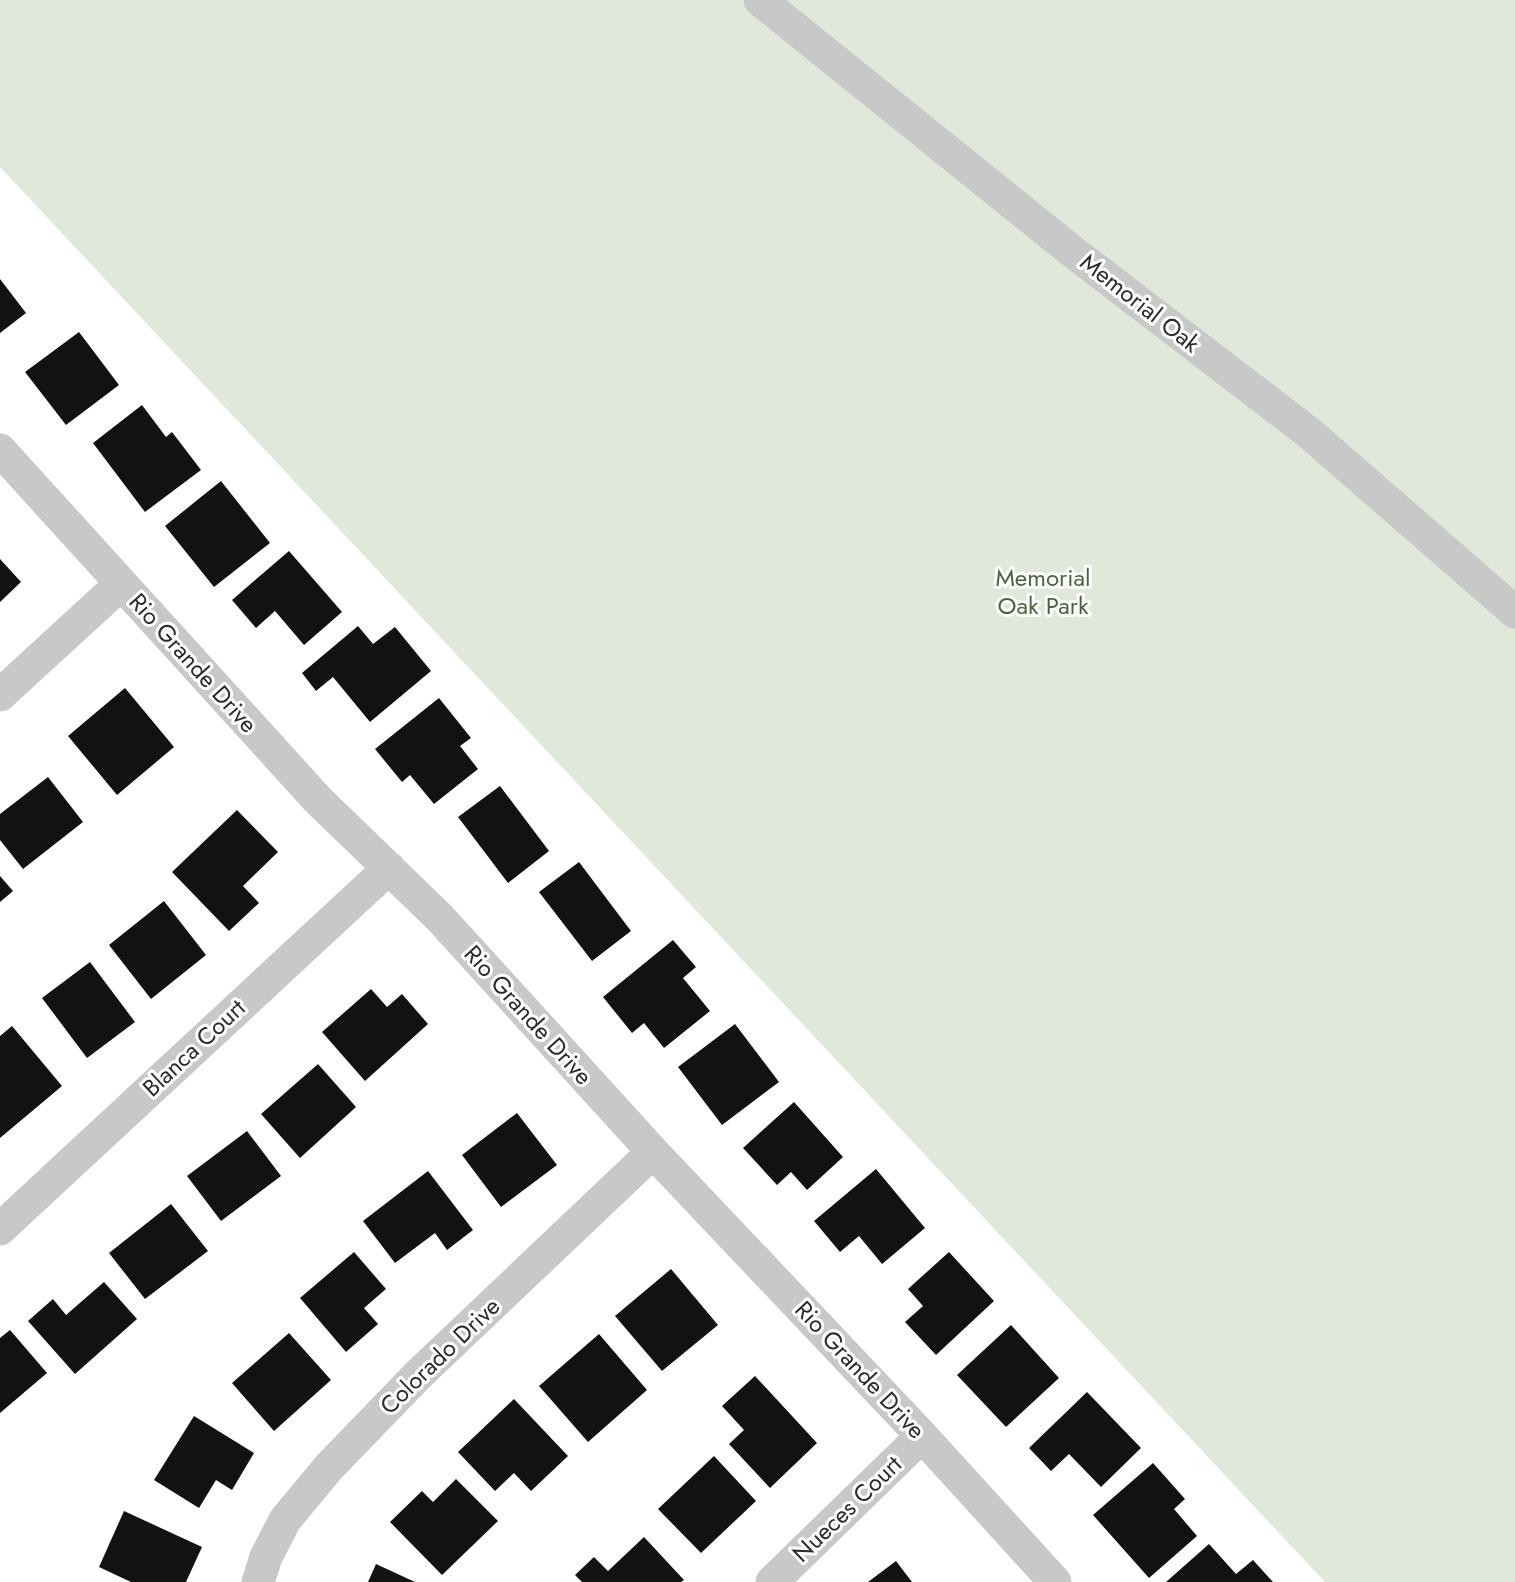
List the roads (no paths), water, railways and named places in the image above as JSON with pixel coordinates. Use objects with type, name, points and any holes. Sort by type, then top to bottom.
[{"type":"street","name":"Memorial Oak","points":[[760,0],[1073,252],[1308,432],[1515,612]]},
{"type":"street","name":"Rio Grande Drive","points":[[0,450],[318,800],[440,918],[653,1152],[922,1436],[1055,1582]]},
{"type":"street","points":[[0,695],[121,584]]},
{"type":"street","name":"Blanca Court","points":[[0,1229],[389,868]]},
{"type":"street","name":"Colorado Drive","points":[[258,1582],[266,1557],[285,1521],[329,1467],[418,1375],[653,1152]]},
{"type":"street","name":"Nueces Court","points":[[772,1582],[922,1436]]},
{"type":"park label","name":"Memorial Oak Park","points":[[1043,592]]}]
